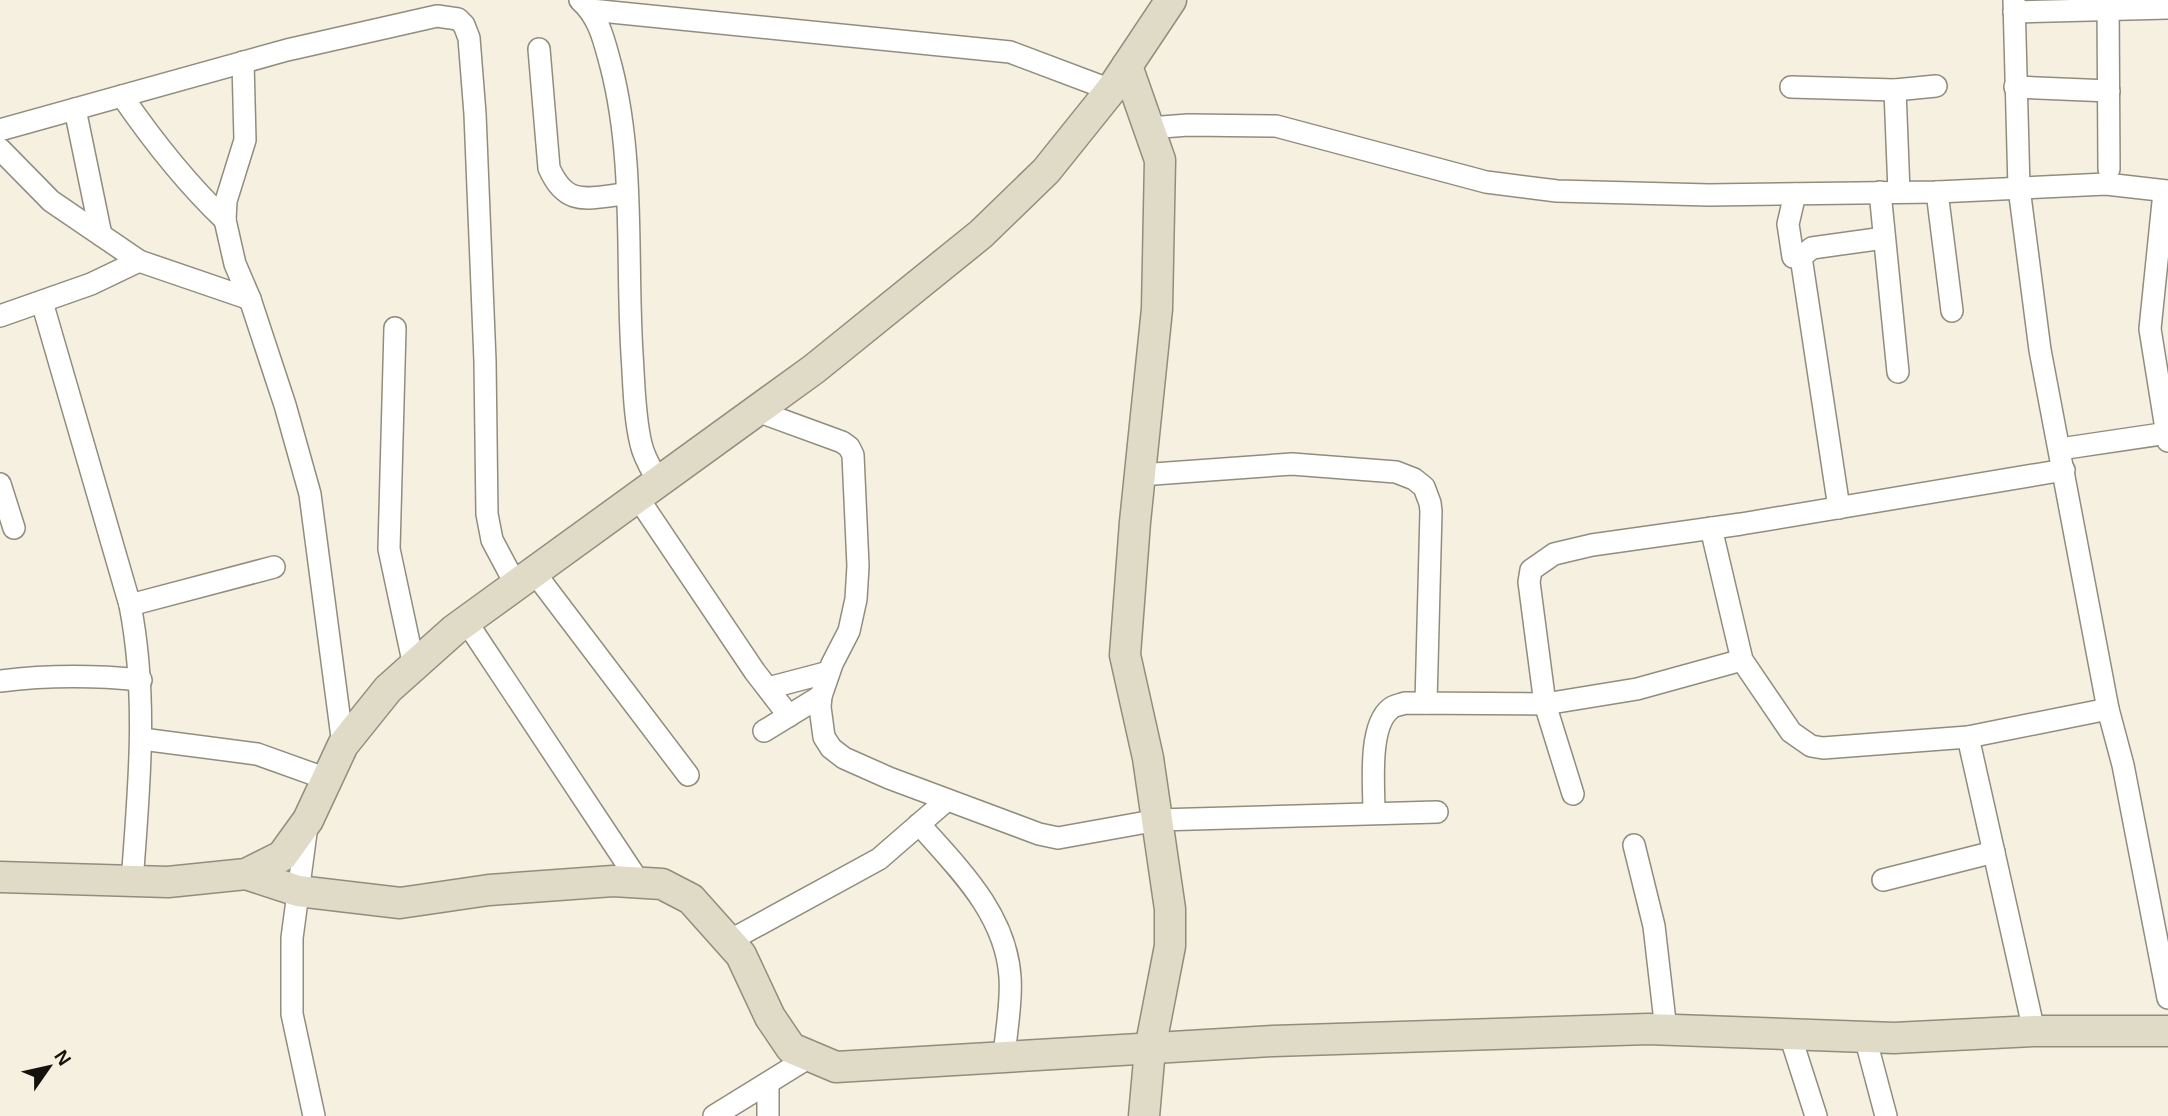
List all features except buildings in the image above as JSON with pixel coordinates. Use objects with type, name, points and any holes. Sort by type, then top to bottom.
[{"type":"street","points":[[0,877],[168,883],[246,874],[282,856],[308,820],[343,745],[388,689],[466,621],[814,369],[981,234],[1046,171],[1119,78],[1171,0]]},
{"type":"street","points":[[586,5],[1010,52],[1119,78],[1149,128],[1160,160],[1158,296],[1125,655],[1148,758],[1158,820],[1170,909],[1170,946],[1150,1049],[1144,1116]]},
{"type":"street","points":[[586,5],[601,32],[618,96],[626,160],[630,327],[640,444],[648,491],[768,688],[789,716]]},
{"type":"street","points":[[2108,5],[2109,169]]},
{"type":"street","points":[[2168,8],[2108,5],[2014,6],[2019,188],[2040,350],[2108,709],[2123,765],[2168,998]]},
{"type":"street","points":[[0,130],[287,50],[438,16],[458,19],[464,25],[469,38],[475,114],[485,361],[487,514],[492,540],[688,775]]},
{"type":"street","points":[[539,49],[549,168],[555,183],[565,193],[581,198],[626,194]]},
{"type":"street","points":[[243,62],[245,140],[226,201],[225,219],[236,264],[285,405],[310,494],[343,745]]},
{"type":"street","points":[[1791,87],[1895,90],[1936,86]]},
{"type":"street","points":[[2015,87],[2109,91]]},
{"type":"street","points":[[1895,90],[1890,192],[1884,238],[1898,372]]},
{"type":"street","points":[[122,96],[160,150],[195,191],[225,219]]},
{"type":"street","points":[[75,109],[101,235]]},
{"type":"street","points":[[1149,128],[1188,125],[1276,126],[1486,183],[1557,191],[1794,194],[1937,192],[2106,184],[2166,197],[2150,329],[2167,436],[2060,449]]},
{"type":"street","points":[[0,149],[51,201],[139,261],[250,299]]},
{"type":"street","points":[[1937,192],[1952,311]]},
{"type":"street","points":[[1793,257],[1788,224],[1794,194]]},
{"type":"street","points":[[1839,508],[1801,257],[1812,248],[1884,238]]},
{"type":"street","points":[[0,316],[91,284],[139,261]]},
{"type":"street","points":[[42,302],[131,605],[138,644],[142,738],[132,881]]},
{"type":"street","points":[[395,328],[389,549],[414,666]]},
{"type":"street","points":[[757,411],[842,442],[853,454],[858,553],[856,599],[849,631],[829,672],[821,696],[821,725],[824,737],[831,748],[844,758],[1039,835],[1058,838],[1158,820],[1437,811]]},
{"type":"street","points":[[1140,475],[1292,464],[1396,472],[1414,480],[1423,488],[1431,512],[1426,703]]},
{"type":"street","points":[[1573,794],[1545,704],[1530,582],[1531,570],[1554,554],[1592,545],[1839,508],[2064,470]]},
{"type":"street","points":[[0,484],[14,528]]},
{"type":"street","points":[[1711,528],[1742,660],[1791,732],[1811,747],[1968,737],[2108,709]]},
{"type":"street","points":[[131,605],[274,567]]},
{"type":"street","points":[[466,621],[639,883]]},
{"type":"street","points":[[1374,812],[1375,746],[1379,725],[1387,711],[1394,706],[1405,703],[1545,704],[1637,689],[1742,660]]},
{"type":"street","points":[[768,688],[829,672]]},
{"type":"street","points":[[0,681],[89,675],[141,680]]},
{"type":"street","points":[[764,731],[821,696]]},
{"type":"street","points":[[1968,737],[2034,1031]]},
{"type":"street","points":[[142,738],[257,754],[327,779]]},
{"type":"street","points":[[729,941],[879,859],[947,800]]},
{"type":"street","points":[[308,820],[292,938],[292,1014],[314,1116]]},
{"type":"street","points":[[919,824],[985,902],[1001,934],[1010,977],[1004,1057]]},
{"type":"street","points":[[1634,845],[1654,926],[1666,1030]]},
{"type":"street","points":[[1883,880],[1994,852]]},
{"type":"street","points":[[246,874],[298,891],[400,903],[489,890],[613,881],[662,884],[691,899],[741,955],[770,1017],[791,1048],[836,1067],[1287,1041],[1666,1030],[1894,1038],[2034,1031],[2168,1031]]},
{"type":"street","points":[[1790,1035],[1816,1116]]},
{"type":"street","points":[[1864,1037],[1886,1116]]},
{"type":"street","points":[[714,1116],[810,1056]]},
{"type":"street","points":[[768,1083],[768,1116]]}]
